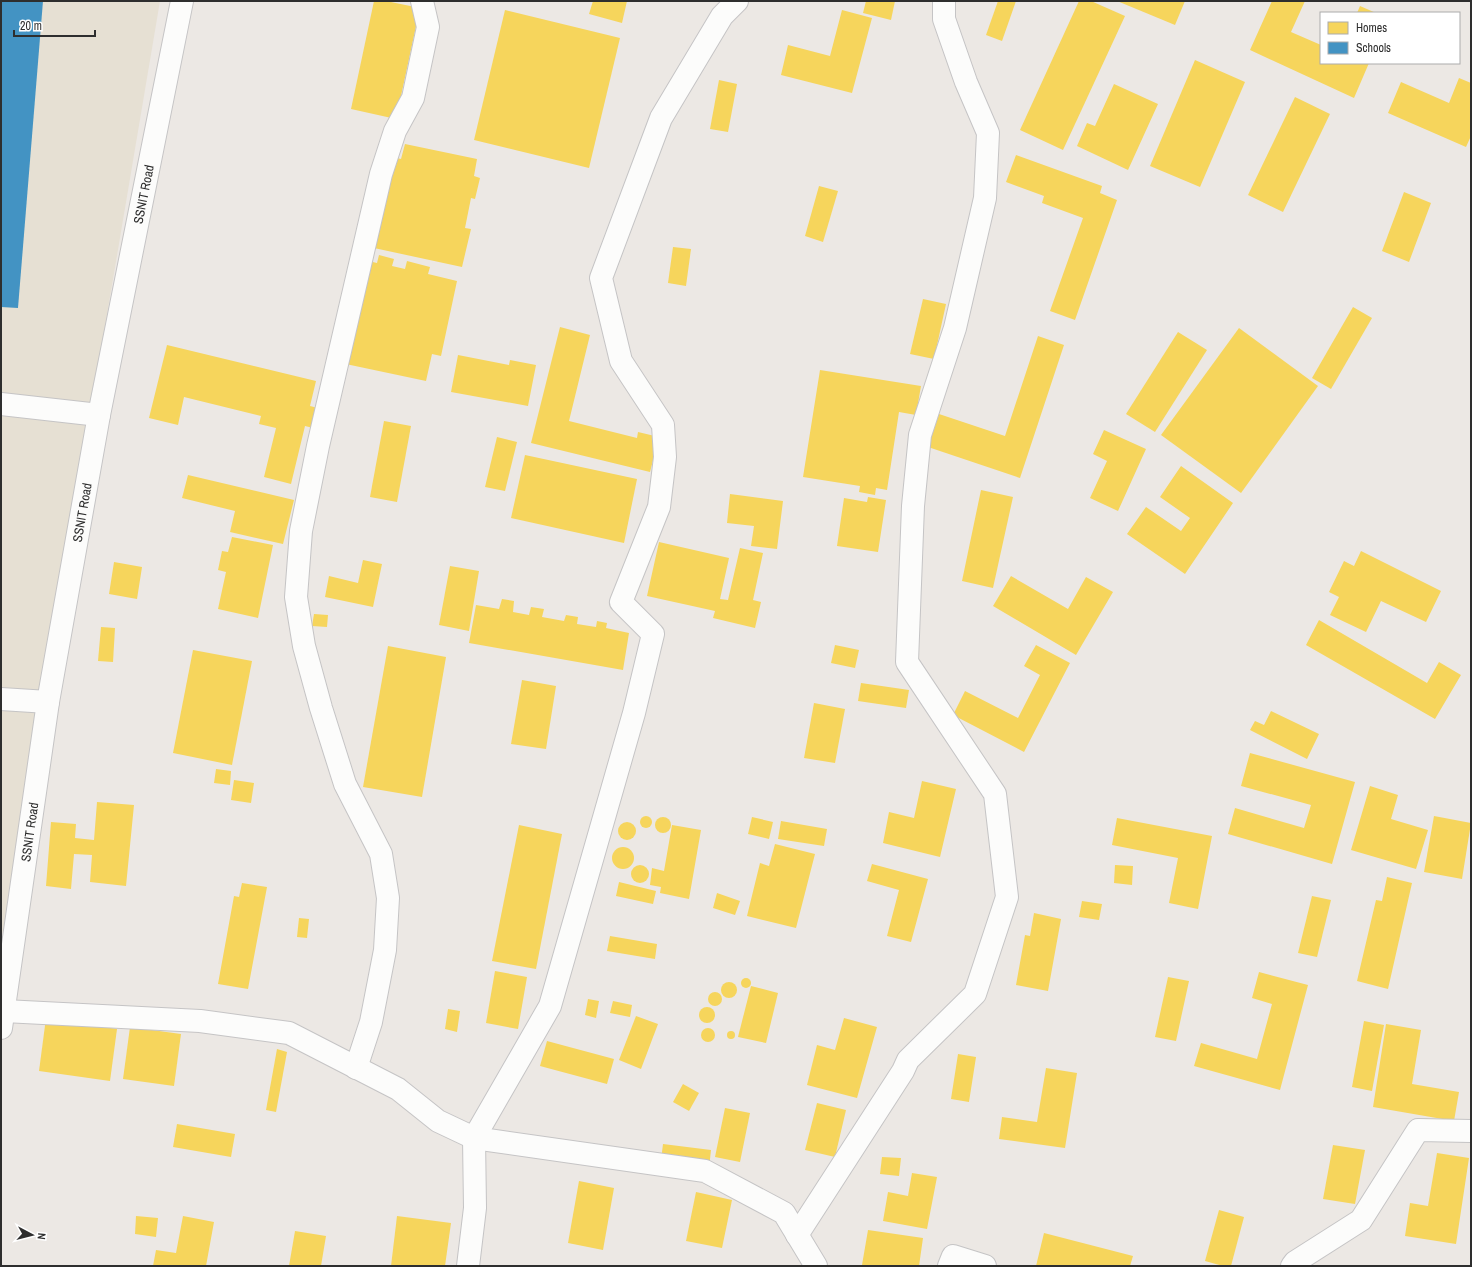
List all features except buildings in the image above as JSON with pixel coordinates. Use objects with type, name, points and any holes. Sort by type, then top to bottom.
[{"type":"street","name":"SSNIT Road","points":[[2,1019],[48,702],[99,415],[182,1]]},
{"type":"street","points":[[356,1068],[371,1022],[385,950],[388,898],[381,854],[345,784],[321,708],[304,646],[296,597],[302,531],[318,446],[381,174],[395,131],[414,98],[428,27],[422,1]]},
{"type":"street","points":[[468,1266],[475,1208],[474,1138],[550,1006],[634,713],[653,634],[621,602],[659,507],[665,456],[663,425],[621,361],[601,278],[661,118],[722,16],[737,1]]},
{"type":"street","points":[[797,1235],[903,1071],[908,1060],[975,994],[1007,897],[995,794],[906,662],[912,506],[920,435],[955,328],[985,198],[988,133],[966,82],[944,10],[932,1]]},
{"type":"street","points":[[1,404],[99,415]]},
{"type":"street","points":[[1,699],[48,702]]},
{"type":"street","points":[[2,1019],[200,1021],[289,1033],[398,1090],[438,1121],[474,1138],[705,1171],[784,1213],[816,1266]]},
{"type":"street","points":[[1292,1266],[1295,1262],[1362,1220],[1418,1130],[1471,1131]]},
{"type":"street","points":[[949,1266],[953,1256],[985,1266]]},
{"type":"shaded area","points":[[1,1],[160,1],[1,942]]}]
